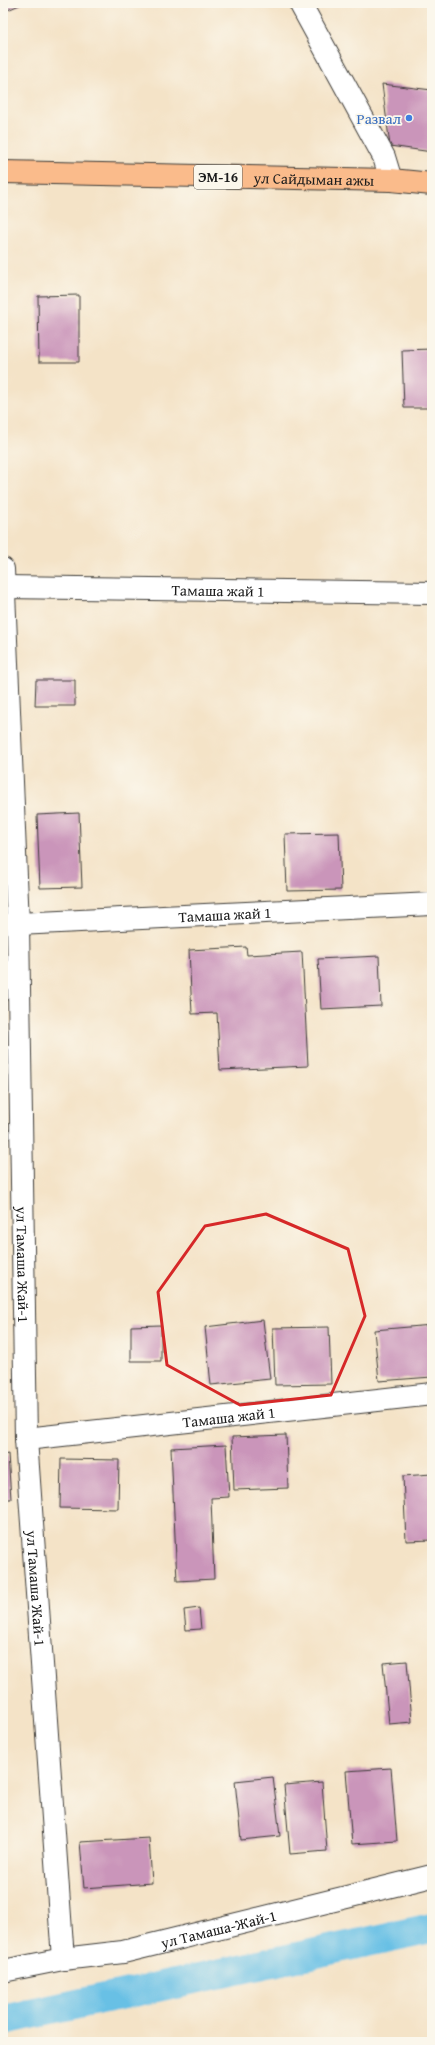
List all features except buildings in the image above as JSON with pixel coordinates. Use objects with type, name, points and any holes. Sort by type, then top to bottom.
[{"type":"highway","name":"ул Сайдыман ажы","points":[[3,172],[391,180],[432,184]]},
{"type":"street","points":[[300,3],[384,157],[391,180]]},
{"type":"street","name":"Тамаша жай 1","points":[[3,578],[432,593]]},
{"type":"street","name":"ул Тамаша Жай-1","points":[[3,578],[18,924],[26,1439],[63,1959]]},
{"type":"street","name":"Тамаша жай 1","points":[[18,924],[432,904]]},
{"type":"street","name":"Тамаша жай 1","points":[[26,1439],[432,1394]]},
{"type":"street","name":"ул Тамаша-Жай-1","points":[[3,1971],[63,1959],[123,1952],[432,1876]]},
{"type":"highlighted area","points":[[266,1214],[348,1249],[365,1316],[331,1395],[240,1405],[167,1365],[158,1292],[205,1226]]},
{"type":"waterway","points":[[3,2020],[432,1928]]},
{"type":"place","name":"Развал","points":[[409,118]]}]
